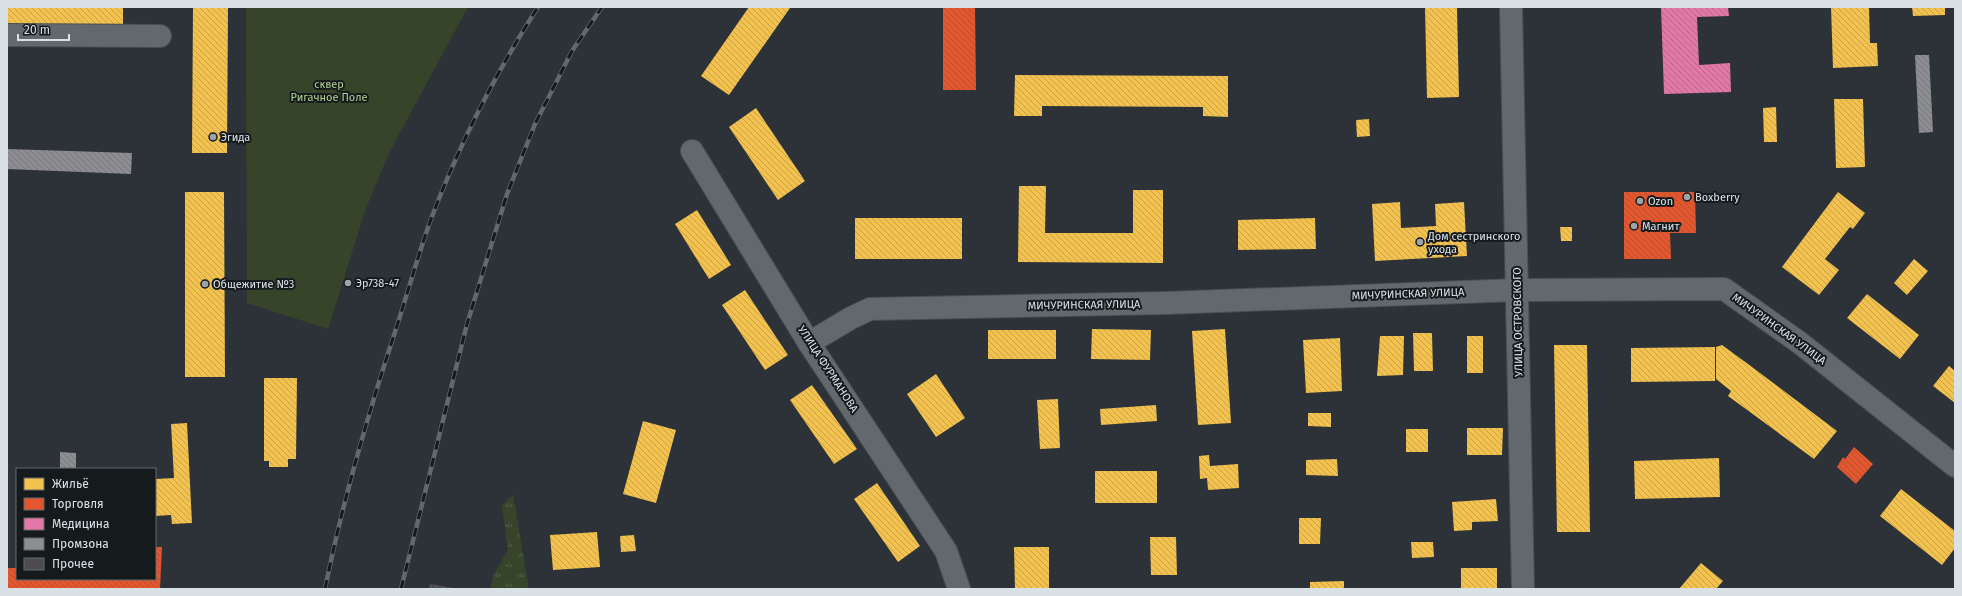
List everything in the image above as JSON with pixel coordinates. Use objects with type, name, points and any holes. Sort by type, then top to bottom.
[{"type":"street","name":"УЛИЦА ОСТРОВСКОГО","points":[[1511,7],[1523,589]]},
{"type":"street","points":[[7,35],[160,36]]},
{"type":"street","name":"УЛИЦА ФУРМАНОВА","points":[[692,151],[809,343],[946,551],[959,589]]},
{"type":"street","name":"МИЧУРИНСКАЯ УЛИЦА","points":[[809,343],[851,318],[870,309],[1166,303],[1517,290],[1724,289],[1800,343],[1955,466]]},
{"type":"green space","name":"сквер Ригачное Поле","points":[[246,7],[468,7],[389,153],[365,211],[328,329],[247,303]]},
{"type":"green space","points":[[513,494],[529,589],[490,589],[494,574],[508,550],[502,506]]},
{"type":"building: Жильё","points":[[7,7],[123,7],[123,32],[7,30]]},
{"type":"building: Жильё","points":[[193,7],[228,7],[227,153],[192,153]]},
{"type":"building: Жильё","points":[[749,7],[790,8],[729,95],[701,76]]},
{"type":"building: Жильё","points":[[1425,7],[1457,7],[1459,97],[1427,98]]},
{"type":"building: Жильё","points":[[1831,7],[1869,7],[1870,43],[1877,43],[1878,66],[1833,68]]},
{"type":"building: Жильё","points":[[1912,7],[1945,7],[1945,15],[1913,16]]},
{"type":"building: Жильё","points":[[1015,75],[1228,76],[1228,117],[1203,116],[1203,107],[1042,106],[1042,116],[1014,116]]},
{"type":"building: Жильё","points":[[1834,99],[1863,99],[1865,167],[1836,168]]},
{"type":"building: Жильё","points":[[1776,107],[1777,142],[1764,142],[1763,108]]},
{"type":"building: Жильё","points":[[756,108],[805,181],[778,200],[729,127]]},
{"type":"building: Жильё","points":[[1369,119],[1370,136],[1357,137],[1356,120]]},
{"type":"building: Жильё","points":[[1019,186],[1046,186],[1045,233],[1133,233],[1133,190],[1163,190],[1163,263],[1018,262]]},
{"type":"building: Жильё","name":"Общежитие №3","points":[[185,192],[224,192],[225,377],[185,377]]},
{"type":"building: Жильё","points":[[1838,192],[1865,213],[1853,229],[1850,227],[1825,259],[1839,270],[1819,295],[1782,267]]},
{"type":"building: Жильё","name":"Дом сестринского ухода","points":[[1400,202],[1401,228],[1436,226],[1435,204],[1464,202],[1467,256],[1375,261],[1372,204]]},
{"type":"building: Жильё","points":[[697,210],[731,265],[709,279],[675,224]]},
{"type":"building: Жильё","points":[[855,218],[962,218],[962,259],[855,259]]},
{"type":"building: Жильё","points":[[1315,218],[1316,249],[1238,250],[1238,220]]},
{"type":"building: Жильё","points":[[1560,227],[1572,227],[1572,241],[1561,241]]},
{"type":"building: Жильё","points":[[1914,259],[1928,271],[1907,295],[1894,283]]},
{"type":"building: Жильё","points":[[745,290],[788,355],[765,370],[722,305]]},
{"type":"building: Жильё","points":[[1867,294],[1919,335],[1900,359],[1847,318]]},
{"type":"building: Жильё","points":[[1092,329],[1151,330],[1150,360],[1091,359]]},
{"type":"building: Жильё","points":[[1225,329],[1231,423],[1198,425],[1192,331]]},
{"type":"building: Жильё","points":[[988,330],[1056,330],[1056,359],[988,359]]},
{"type":"building: Жильё","points":[[1413,333],[1432,333],[1433,371],[1414,371]]},
{"type":"building: Жильё","points":[[1380,336],[1404,336],[1403,375],[1377,376]]},
{"type":"building: Жильё","points":[[1467,336],[1483,336],[1483,373],[1467,373]]},
{"type":"building: Жильё","points":[[1340,338],[1342,391],[1306,393],[1303,340]]},
{"type":"building: Жильё","points":[[1554,345],[1587,345],[1590,532],[1557,532]]},
{"type":"building: Жильё","points":[[1722,345],[1837,431],[1814,459],[1728,396],[1731,391],[1716,379],[1716,347]]},
{"type":"building: Жильё","points":[[1715,347],[1715,381],[1631,382],[1631,348]]},
{"type":"building: Жильё","points":[[1949,366],[1955,371],[1955,403],[1933,386]]},
{"type":"building: Жильё","points":[[936,374],[965,418],[936,437],[907,394]]},
{"type":"building: Жильё","points":[[264,378],[297,378],[296,459],[288,459],[288,467],[269,467],[269,461],[264,461]]},
{"type":"building: Жильё","points":[[812,385],[857,449],[834,464],[790,400]]},
{"type":"building: Жильё","points":[[1058,399],[1060,448],[1040,449],[1037,400]]},
{"type":"building: Жильё","points":[[1156,405],[1157,421],[1101,425],[1100,409]]},
{"type":"building: Жильё","points":[[1308,413],[1331,413],[1331,427],[1308,426]]},
{"type":"building: Жильё","points":[[643,421],[676,430],[656,503],[623,494]]},
{"type":"building: Жильё","points":[[187,423],[192,523],[172,524],[171,515],[156,516],[156,479],[174,478],[171,424]]},
{"type":"building: Жильё","points":[[1467,428],[1503,428],[1502,455],[1467,455]]},
{"type":"building: Жильё","points":[[1406,429],[1428,429],[1428,452],[1406,452]]},
{"type":"building: Жильё","points":[[1209,455],[1210,466],[1238,464],[1239,488],[1208,490],[1207,478],[1200,479],[1199,456]]},
{"type":"building: Жильё","points":[[1719,458],[1720,497],[1635,499],[1634,461]]},
{"type":"building: Жильё","points":[[1337,459],[1338,476],[1306,475],[1306,460]]},
{"type":"building: Жильё","points":[[1095,471],[1157,471],[1157,503],[1095,503]]},
{"type":"building: Жильё","points":[[877,483],[920,546],[898,562],[854,499]]},
{"type":"building: Жильё","points":[[1901,489],[1955,531],[1955,548],[1942,565],[1880,516]]},
{"type":"building: Жильё","points":[[1496,499],[1498,521],[1472,522],[1472,530],[1454,531],[1452,502]]},
{"type":"building: Жильё","points":[[1299,518],[1321,518],[1320,544],[1299,544]]},
{"type":"building: Жильё","points":[[597,532],[600,567],[553,570],[550,535]]},
{"type":"building: Жильё","points":[[634,535],[636,551],[621,552],[620,536]]},
{"type":"building: Жильё","points":[[1150,537],[1176,537],[1177,575],[1151,575]]},
{"type":"building: Жильё","points":[[1411,542],[1433,542],[1434,557],[1412,558]]},
{"type":"building: Жильё","points":[[1014,547],[1049,547],[1049,589],[1015,589]]},
{"type":"building: Жильё","points":[[1701,563],[1723,581],[1716,589],[1679,589]]},
{"type":"building: Жильё","points":[[1461,568],[1497,568],[1497,589],[1461,589]]},
{"type":"building: Жильё","points":[[1344,581],[1344,589],[1310,589],[1310,582]]},
{"type":"building: Торговля","points":[[943,7],[975,7],[976,90],[943,90]]},
{"type":"building: Торговля","points":[[1624,192],[1695,192],[1696,233],[1670,233],[1671,259],[1624,259]]},
{"type":"building: Торговля","points":[[1854,447],[1873,464],[1856,484],[1837,467],[1843,457],[1845,459]]},
{"type":"building: Торговля","points":[[156,547],[162,547],[160,589],[7,589],[7,568],[16,568],[16,580],[156,580]]},
{"type":"building: Медицина","points":[[1661,7],[1728,7],[1729,16],[1697,17],[1699,65],[1730,63],[1731,92],[1664,94]]},
{"type":"building: Промзона","points":[[1915,55],[1929,55],[1933,132],[1919,133]]},
{"type":"building: Промзона","points":[[7,149],[132,153],[131,174],[7,169]]},
{"type":"building: Промзона","points":[[60,452],[76,453],[76,468],[60,468]]},
{"type":"building: Прочее","points":[[430,584],[454,588],[454,589],[429,589]]},
{"type":"railway","points":[[325,589],[339,526],[364,431],[431,219],[453,164],[479,110],[507,58],[538,7]]},
{"type":"railway","points":[[401,589],[467,324],[507,194],[535,124],[572,51],[602,7]]},
{"type":"place","name":"Эгида","points":[[213,137]]},
{"type":"place","name":"Boxberry","points":[[1687,197]]},
{"type":"place","name":"Ozon","points":[[1640,201]]},
{"type":"place","name":"Магнит","points":[[1634,226]]},
{"type":"place","name":"Дом сестринского ухода","points":[[1420,242]]},
{"type":"place","name":"Эр738-47","points":[[348,283]]},
{"type":"place","name":"Общежитие №3","points":[[205,284]]}]
